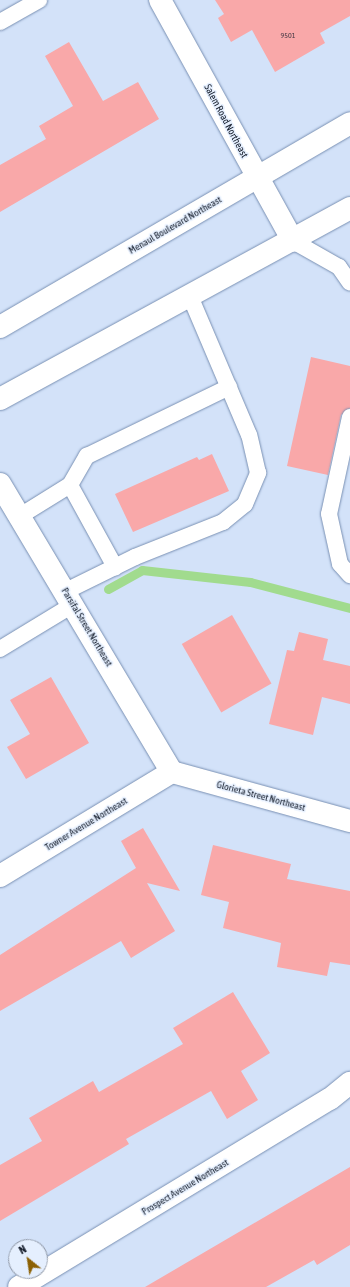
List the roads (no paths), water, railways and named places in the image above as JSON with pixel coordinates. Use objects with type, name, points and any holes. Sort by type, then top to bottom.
[{"type":"street","name":"Salem Road Northeast","points":[[160,0],[256,178],[293,241]]},
{"type":"street","name":"Menaul Boulevard Northeast","points":[[0,327],[350,123]]},
{"type":"street","points":[[0,399],[293,241],[350,208]]},
{"type":"street","name":"Parsifal Street Northeast","points":[[2,492],[20,516],[70,598],[172,772]]},
{"type":"street","name":"Glorieta Street Northeast","points":[[172,772],[350,820]]},
{"type":"street","name":"Towner Avenue Northeast","points":[[0,876],[172,772]]},
{"type":"street","name":"Prospect Avenue Northeast","points":[[19,1287],[330,1099],[350,1083]]},
{"type":"lane","points":[[0,22],[39,0]]},
{"type":"lane","points":[[293,241],[339,267],[350,283]]},
{"type":"lane","points":[[0,649],[115,567],[223,522],[245,504],[258,473],[249,435],[190,296]]},
{"type":"lane","points":[[20,516],[70,485],[87,456],[229,387]]},
{"type":"lane","points":[[350,417],[329,514],[340,564],[350,575]]},
{"type":"lane","points":[[70,485],[115,567]]},
{"type":"waterway","points":[[108,589],[142,570],[250,582],[350,608]]}]
